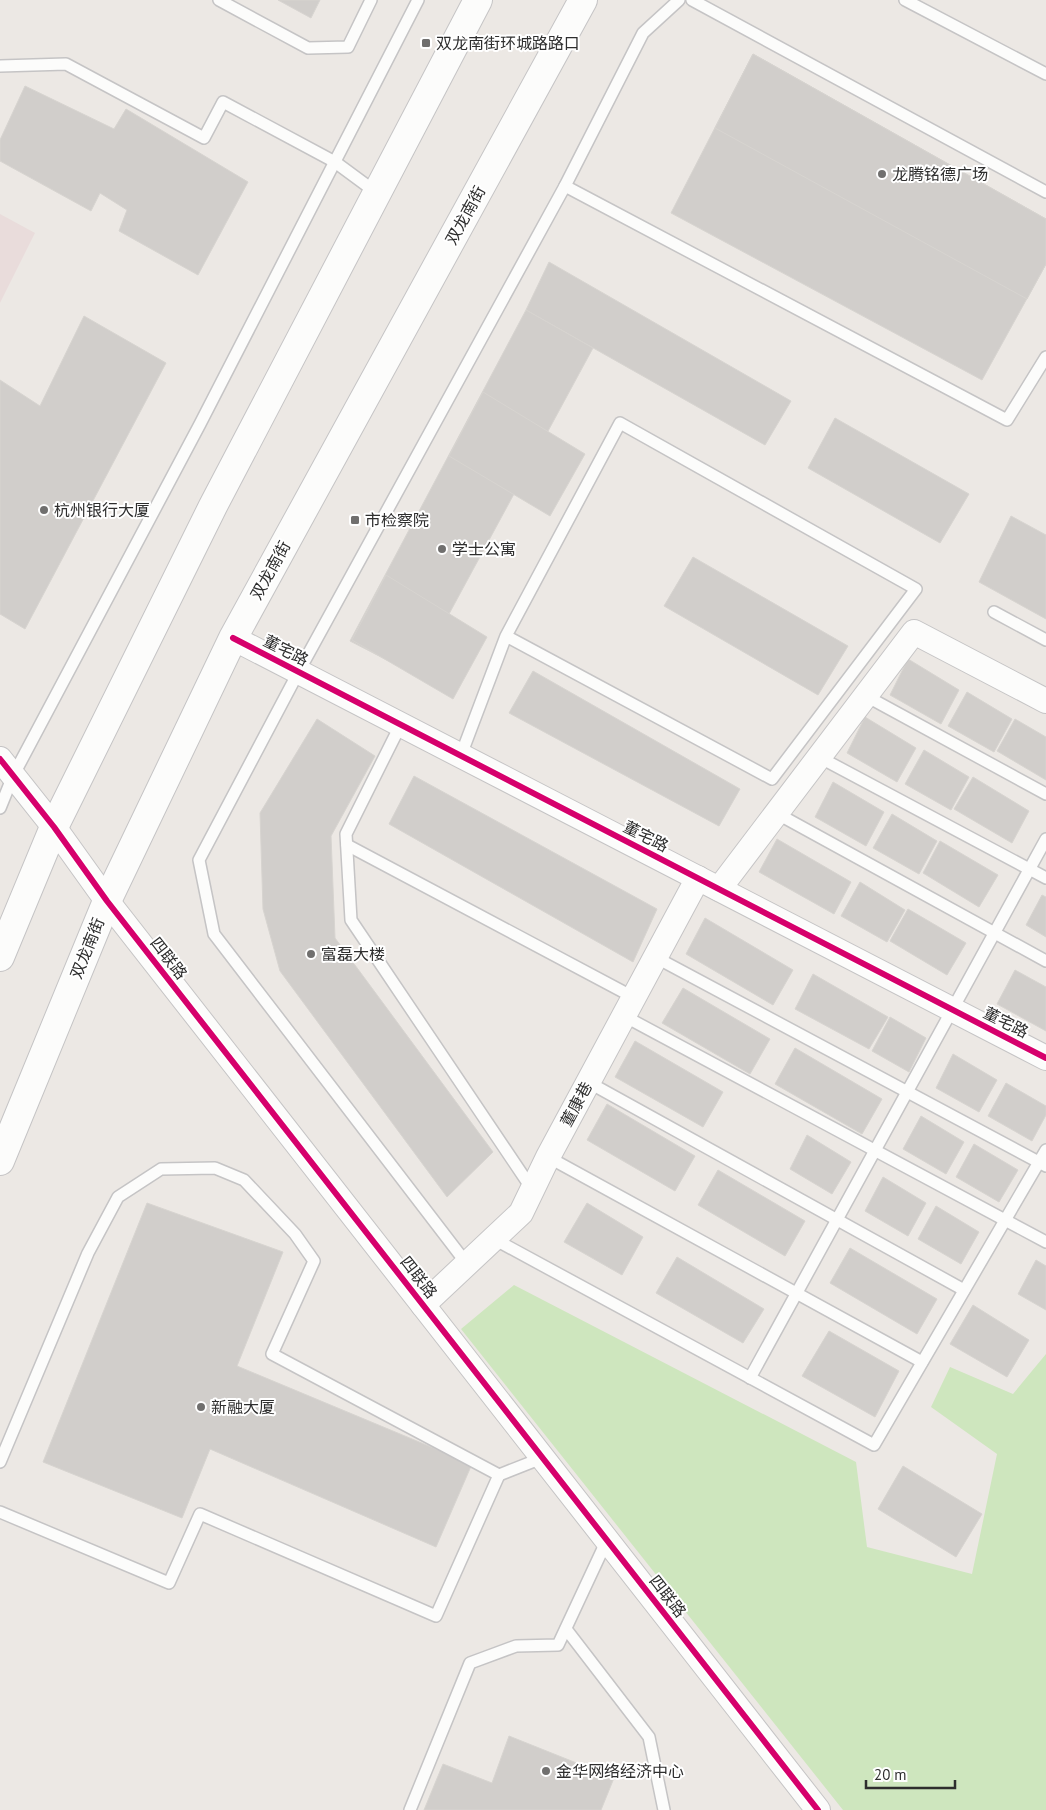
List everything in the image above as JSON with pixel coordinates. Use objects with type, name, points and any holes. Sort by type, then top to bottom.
[{"type":"main road","points":[[0,957],[54,827],[213,506],[478,0]]},
{"type":"main road","name":"双龙南街","points":[[0,1161],[106,901],[233,638],[583,0]]},
{"type":"street","points":[[719,889],[914,632],[1046,701]]},
{"type":"street","name":"董宅路","points":[[233,638],[1046,1058]]},
{"type":"street","name":"四联路","points":[[4,768],[54,827],[106,901],[818,1810]]},
{"type":"street","name":"董康巷","points":[[423,1306],[520,1213],[548,1157],[698,878]]},
{"type":"lane","points":[[219,0],[308,48],[348,47],[371,0]]},
{"type":"lane","points":[[0,808],[4,768],[196,433],[418,0]]},
{"type":"lane","points":[[467,1264],[214,934],[199,860],[299,672],[565,186],[643,33],[679,0]]},
{"type":"lane","points":[[692,0],[1046,192]]},
{"type":"lane","points":[[905,0],[1046,74]]},
{"type":"lane","points":[[0,66],[66,64],[204,138],[224,102],[335,162],[377,193]]},
{"type":"lane","points":[[565,186],[1008,420],[1046,357]]},
{"type":"lane","points":[[461,755],[506,636],[620,423],[916,589],[772,779],[506,636]]},
{"type":"lane","points":[[994,612],[1046,640]]},
{"type":"lane","points":[[866,696],[1046,794]]},
{"type":"lane","points":[[401,724],[346,834],[351,920],[532,1189]]},
{"type":"lane","points":[[819,757],[1046,878]]},
{"type":"lane","points":[[776,813],[1046,961]]},
{"type":"lane","points":[[750,1378],[1046,838]]},
{"type":"lane","points":[[347,845],[629,1006],[875,1150],[1046,1242]]},
{"type":"lane","points":[[655,957],[1042,1164]]},
{"type":"lane","points":[[588,1082],[964,1290]]},
{"type":"lane","points":[[494,1238],[874,1445],[1006,1219],[1042,1164],[1046,1150]]},
{"type":"lane","points":[[548,1157],[922,1362]]},
{"type":"lane","points":[[0,1462],[88,1253],[118,1197],[161,1169],[215,1168],[244,1180],[295,1234],[314,1261],[272,1354],[499,1474]]},
{"type":"lane","points":[[0,1512],[169,1583],[200,1514],[436,1616],[499,1474],[542,1458]]},
{"type":"lane","points":[[410,1810],[470,1663],[516,1646],[558,1645],[607,1540]]},
{"type":"lane","points":[[566,1629],[649,1737],[664,1810]]},
{"type":"shaded area","points":[[0,214],[35,233],[0,303]]},
{"type":"green space","points":[[514,1285],[856,1462],[867,1547],[972,1574],[997,1454],[931,1407],[950,1367],[1013,1394],[1046,1354],[1046,1810],[843,1810],[461,1329]]},
{"type":"building","points":[[278,0],[320,0],[311,18]]},
{"type":"building","points":[[753,54],[1046,219],[1046,264],[982,380],[671,213]]},
{"type":"building","name":"龙腾铭德广场","points":[[753,54],[1046,219],[1046,264],[1027,299],[715,128]]},
{"type":"building","points":[[25,86],[114,129],[126,109],[248,182],[198,275],[119,231],[127,210],[100,193],[91,211],[0,161],[0,140]]},
{"type":"building","points":[[549,262],[791,401],[765,445],[526,310]]},
{"type":"building","name":"学士公寓","points":[[526,310],[593,348],[416,675],[350,641]]},
{"type":"building","name":"杭州银行大厦","points":[[84,316],[166,363],[25,629],[0,614],[0,380],[40,406]]},
{"type":"building","points":[[483,392],[585,454],[550,516],[449,456]]},
{"type":"building","points":[[835,418],[969,494],[940,543],[808,468]]},
{"type":"building","points":[[1011,516],[1046,535],[1046,619],[979,582]]},
{"type":"building","points":[[693,557],[848,646],[818,695],[664,606]]},
{"type":"building","points":[[386,575],[487,637],[453,699],[352,640]]},
{"type":"building","points":[[908,659],[959,690],[941,724],[890,695]]},
{"type":"building","points":[[533,671],[740,789],[719,826],[509,713]]},
{"type":"building","points":[[967,692],[1012,719],[994,752],[948,726]]},
{"type":"building","points":[[865,717],[916,748],[897,782],[847,753]]},
{"type":"building","name":"富磊大楼","points":[[317,719],[375,756],[331,836],[335,938],[493,1152],[447,1197],[280,971],[263,909],[260,813]]},
{"type":"building","points":[[1015,719],[1046,737],[1046,780],[997,751]]},
{"type":"building","points":[[924,750],[969,777],[951,810],[905,784]]},
{"type":"building","points":[[414,776],[657,909],[633,962],[389,824]]},
{"type":"building","points":[[973,777],[1029,811],[1012,843],[954,809]]},
{"type":"building","points":[[833,782],[884,812],[866,846],[815,817]]},
{"type":"building","points":[[892,814],[937,841],[919,874],[873,848]]},
{"type":"building","points":[[777,839],[851,882],[834,914],[759,872]]},
{"type":"building","points":[[940,841],[998,875],[979,907],[923,873]]},
{"type":"building","points":[[860,882],[905,910],[887,942],[841,916]]},
{"type":"building","points":[[1042,895],[1046,897],[1046,937],[1026,925]]},
{"type":"building","points":[[908,909],[966,943],[947,975],[890,941]]},
{"type":"building","points":[[705,918],[793,970],[773,1005],[686,954]]},
{"type":"building","points":[[1015,970],[1046,987],[1046,1031],[997,1004]]},
{"type":"building","points":[[813,974],[888,1017],[869,1049],[795,1009]]},
{"type":"building","points":[[683,988],[770,1039],[750,1074],[662,1023]]},
{"type":"building","points":[[890,1017],[926,1038],[909,1072],[872,1051]]},
{"type":"building","points":[[635,1041],[723,1092],[703,1127],[615,1077]]},
{"type":"building","points":[[795,1048],[882,1099],[862,1134],[775,1084]]},
{"type":"building","points":[[953,1054],[997,1080],[979,1112],[936,1088]]},
{"type":"building","points":[[1006,1083],[1046,1106],[1046,1115],[1032,1141],[988,1116]]},
{"type":"building","points":[[607,1104],[695,1156],[675,1191],[587,1140]]},
{"type":"building","points":[[921,1116],[964,1142],[946,1174],[903,1149]]},
{"type":"building","points":[[807,1135],[851,1162],[832,1194],[790,1169]]},
{"type":"building","points":[[974,1144],[1018,1170],[999,1202],[956,1177]]},
{"type":"building","points":[[718,1170],[805,1221],[785,1256],[698,1205]]},
{"type":"building","points":[[883,1177],[926,1203],[908,1236],[865,1211]]},
{"type":"building","name":"新融大厦","points":[[147,1203],[283,1252],[237,1366],[472,1464],[436,1547],[210,1449],[182,1518],[43,1462]]},
{"type":"building","points":[[587,1203],[643,1237],[622,1275],[564,1242]]},
{"type":"building","points":[[936,1206],[979,1232],[961,1264],[918,1239]]},
{"type":"building","points":[[850,1248],[937,1299],[917,1334],[830,1283]]},
{"type":"building","points":[[677,1257],[764,1309],[743,1343],[656,1293]]},
{"type":"building","points":[[1036,1260],[1046,1266],[1046,1310],[1018,1294]]},
{"type":"building","points":[[973,1305],[1029,1340],[1007,1377],[950,1344]]},
{"type":"building","points":[[829,1331],[899,1371],[875,1417],[802,1376]]},
{"type":"building","points":[[903,1466],[982,1514],[956,1557],[878,1509]]},
{"type":"building","name":"金华网络经济中心","points":[[509,1736],[614,1778],[601,1810],[424,1810],[443,1764],[492,1783]]},
{"type":"cycle path","points":[[233,638],[1046,1058]]},
{"type":"cycle path","points":[[0,759],[54,827],[107,901],[818,1810]]},
{"type":"place","name":"双龙南街环城路路口","points":[[426,43]]},
{"type":"place","name":"龙腾铭德广场","points":[[882,174]]},
{"type":"place","name":"杭州银行大厦","points":[[44,510]]},
{"type":"place","name":"市检察院","points":[[355,520]]},
{"type":"place","name":"学士公寓","points":[[442,549]]},
{"type":"place","name":"富磊大楼","points":[[311,954]]},
{"type":"place","name":"新融大厦","points":[[201,1407]]},
{"type":"place","name":"金华网络经济中心","points":[[546,1771]]}]
